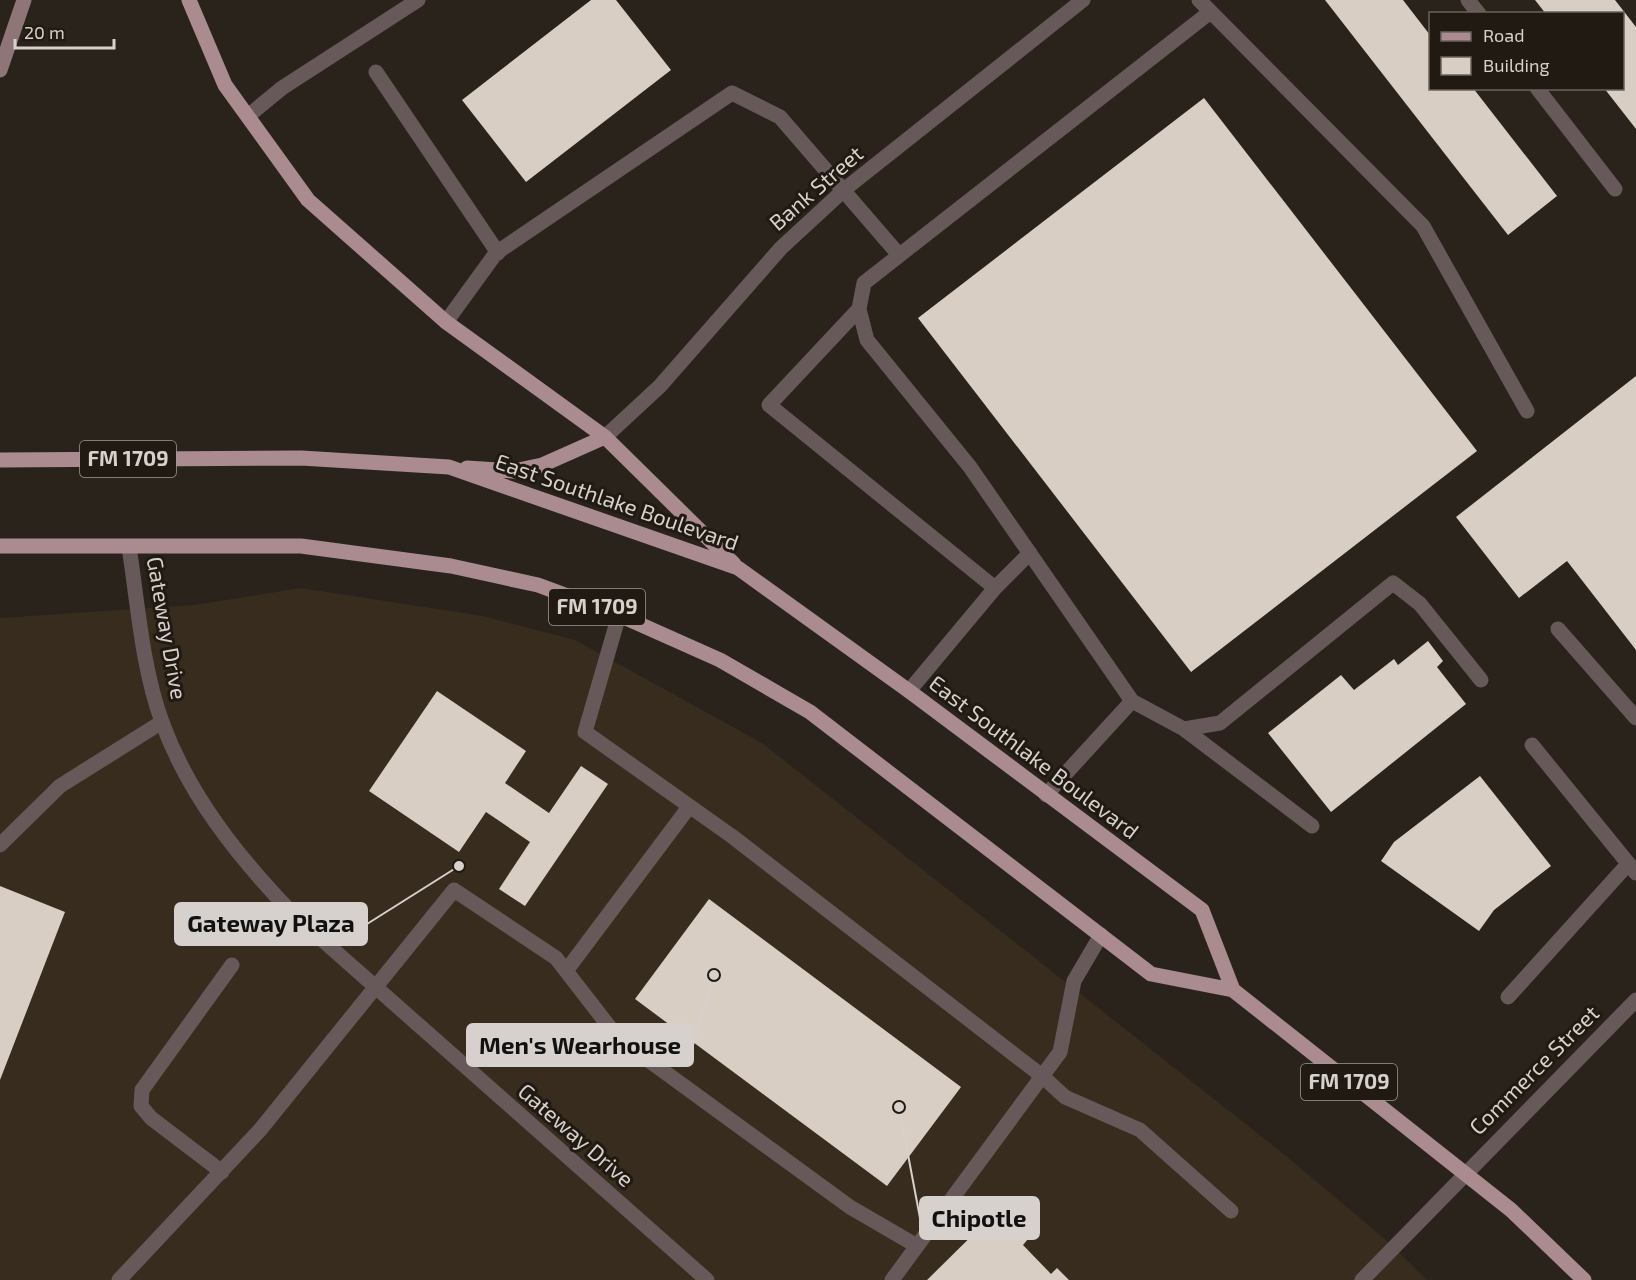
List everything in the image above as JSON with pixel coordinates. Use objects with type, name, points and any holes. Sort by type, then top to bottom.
[{"type":"main road","points":[[0,70],[24,0]]},
{"type":"main road","points":[[189,0],[225,85],[308,200],[446,322],[605,437],[738,568]]},
{"type":"main road","points":[[449,467],[524,469],[542,465],[605,437]]},
{"type":"main road","name":"East Southlake Boulevard","points":[[0,460],[300,458],[449,467],[738,568],[909,691],[1202,910],[1233,990]]},
{"type":"main road","name":"FM 1709","points":[[0,546],[302,546],[451,566],[538,585],[619,615],[720,660],[810,712],[1151,974],[1233,990],[1511,1210],[1584,1280]]},
{"type":"street","points":[[248,116],[282,88],[418,0]]},
{"type":"street","name":"Bank Street","points":[[605,437],[660,386],[781,248],[845,189],[1083,0]]},
{"type":"street","points":[[1199,0],[1209,13],[1423,226],[1527,411]]},
{"type":"street","points":[[1468,0],[1477,12]]},
{"type":"street","points":[[1209,13],[864,283],[859,309],[867,340],[970,466],[1132,701],[1184,729],[1312,826]]},
{"type":"street","points":[[376,72],[498,253]]},
{"type":"street","points":[[1539,90],[1615,189]]},
{"type":"street","points":[[446,322],[498,253],[732,93],[780,117],[845,189],[899,255]]},
{"type":"street","points":[[859,309],[769,405],[995,588]]},
{"type":"street","name":"Gateway Drive","points":[[129,547],[147,663],[162,722],[188,779],[220,830],[253,873],[292,914],[707,1280]]},
{"type":"street","points":[[909,691],[995,588],[1030,553]]},
{"type":"street","points":[[1184,729],[1220,723],[1393,583],[1420,604],[1481,680]]},
{"type":"street","points":[[619,615],[585,732],[689,807],[1042,1076],[1065,1097],[1140,1130],[1231,1211]]},
{"type":"street","points":[[1558,629],[1636,718]]},
{"type":"street","points":[[1046,795],[1132,701]]},
{"type":"street","points":[[0,845],[60,786],[162,722]]},
{"type":"street","points":[[1508,997],[1632,869],[1532,745]]},
{"type":"street","points":[[566,970],[689,807]]},
{"type":"street","points":[[119,1280],[263,1127],[454,890],[556,958],[618,1038],[850,1207],[917,1246]]},
{"type":"street","points":[[892,1280],[1060,1052],[1074,981],[1101,934]]},
{"type":"street","points":[[222,1172],[152,1118],[141,1106],[142,1090],[232,965]]},
{"type":"street","name":"Commerce Street","points":[[1464,1173],[1636,1000]]},
{"type":"street","points":[[1362,1280],[1464,1173]]},
{"type":"shaded area","points":[[301,588],[483,616],[575,640],[762,743],[1285,1155],[1387,1241],[1427,1280],[0,1280],[0,618],[194,605]]},
{"type":"building","points":[[591,0],[616,0],[671,70],[526,182],[462,100]]},
{"type":"building","points":[[1325,0],[1403,0],[1429,34],[1429,90],[1475,90],[1557,196],[1508,235]]},
{"type":"building","points":[[1535,0],[1615,0],[1636,27],[1636,129],[1606,90],[1624,90],[1624,12],[1544,12]]},
{"type":"building","points":[[1204,98],[1477,451],[1191,672],[918,318]]},
{"type":"building","points":[[1636,376],[1636,650],[1567,561],[1519,598],[1456,517]]},
{"type":"building","points":[[1428,641],[1443,661],[1437,667],[1466,704],[1331,812],[1268,733],[1341,675],[1354,690],[1394,659],[1398,665]]},
{"type":"building","points":[[437,691],[526,751],[505,783],[549,813],[581,766],[608,784],[525,906],[499,889],[530,842],[486,812],[459,852],[369,791]]},
{"type":"building","points":[[1480,776],[1551,866],[1494,910],[1479,931],[1381,861],[1394,842]]},
{"type":"building","points":[[0,886],[65,912],[0,1080]]},
{"type":"building","points":[[709,899],[961,1087],[887,1186],[635,999]]},
{"type":"building","points":[[999,1209],[1028,1239],[1023,1245],[1051,1274],[1057,1268],[1069,1280],[927,1280]]},
{"type":"place","name":"Gateway Plaza","points":[[459,866]]},
{"type":"place","name":"Men's Wearhouse","points":[[714,975]]},
{"type":"place","name":"Chipotle","points":[[899,1107]]}]
